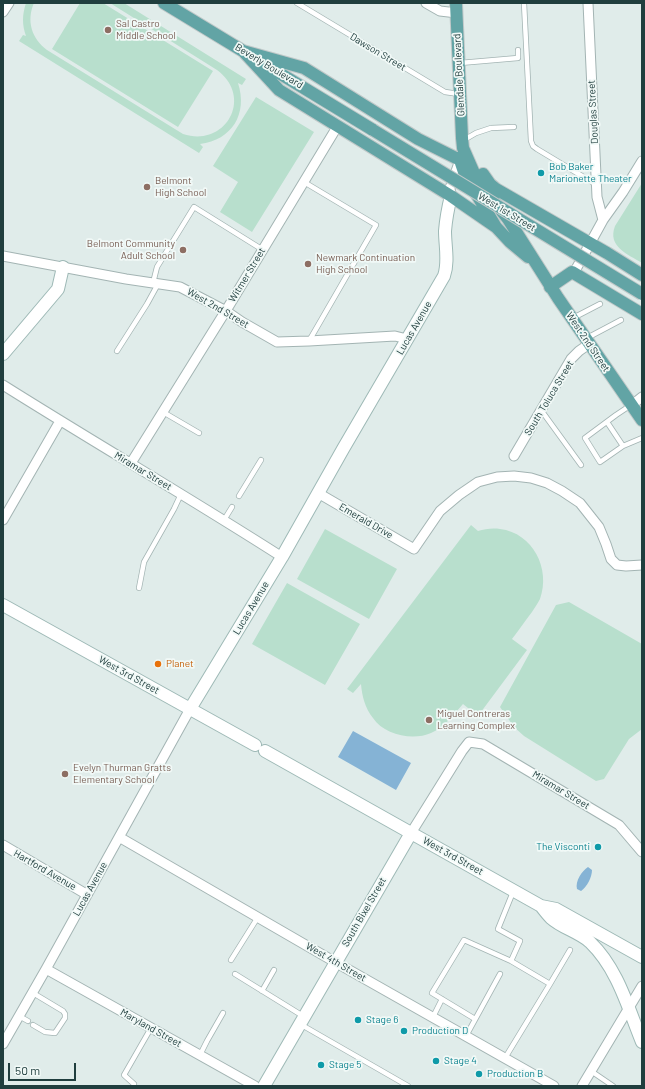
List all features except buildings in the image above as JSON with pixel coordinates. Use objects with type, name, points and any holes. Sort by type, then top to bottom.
[{"type":"main road","name":"Beverly Boulevard","points":[[164,3],[372,130]]},
{"type":"main road","name":"Glendale Boulevard","points":[[456,8],[464,157],[477,180],[482,195]]},
{"type":"main road","points":[[243,50],[278,90],[451,196],[496,227]]},
{"type":"main road","points":[[243,50],[304,68],[418,139],[477,163],[490,184],[496,189],[642,275]]},
{"type":"main road","name":"West 1st Street","points":[[372,130],[642,294]]},
{"type":"main road","name":"West 2nd Street","points":[[482,195],[496,227],[510,242],[535,263]]},
{"type":"main road","name":"West 2nd Street","points":[[482,195],[508,219],[550,287],[642,420]]},
{"type":"main road","points":[[550,287],[572,272],[642,314]]},
{"type":"street","points":[[3,12],[9,3]]},
{"type":"street","points":[[426,3],[440,11],[456,8]]},
{"type":"street","name":"Douglas Street","points":[[588,3],[597,197],[603,220]]},
{"type":"street","name":"Witmer Street","points":[[131,463],[226,311],[337,127]]},
{"type":"street","points":[[451,196],[456,190],[464,157]]},
{"type":"street","name":"Lucas Avenue","points":[[3,1044],[190,709],[282,557],[444,276],[446,272],[446,232],[447,214],[451,196],[450,188],[464,157]]},
{"type":"street","points":[[572,272],[576,268],[603,220],[623,192],[642,161]]},
{"type":"street","name":"West 2nd Street","points":[[3,256],[180,287],[226,311],[277,342],[395,336],[407,339]]},
{"type":"street","points":[[3,354],[58,289],[63,267]]},
{"type":"street","name":"South Toluca Street","points":[[514,456],[571,359],[587,342]]},
{"type":"street","name":"Miramar Street","points":[[3,385],[282,557]]},
{"type":"street","points":[[631,405],[642,397]]},
{"type":"street","points":[[3,520],[60,421]]},
{"type":"street","name":"Emerald Drive","points":[[318,493],[414,549],[440,511],[478,482],[497,477],[514,476],[531,478],[562,490],[580,502],[599,527],[611,559],[616,565],[642,565]]},
{"type":"street","name":"West 3rd Street","points":[[3,605],[254,744]]},
{"type":"street","name":"Miramar Street","points":[[469,742],[483,744],[619,825],[642,852]]},
{"type":"street","name":"South Bixel Street","points":[[264,1086],[410,833],[469,742]]},
{"type":"street","name":"West 3rd Street","points":[[265,751],[541,906],[556,909],[642,957]]},
{"type":"street","name":"West 4th Street","points":[[118,837],[554,1086]]},
{"type":"street","name":"Hartford Avenue","points":[[3,845],[86,894]]},
{"type":"street","points":[[541,906],[551,918],[589,941],[611,968],[642,1042]]},
{"type":"street","name":"Maryland Street","points":[[46,969],[255,1086]]},
{"type":"street","points":[[582,1086],[642,986]]},
{"type":"lane","name":"Dawson Street","points":[[297,3],[445,92],[460,94]]},
{"type":"lane","points":[[524,3],[531,141],[533,146],[537,149],[597,186]]},
{"type":"lane","points":[[459,63],[518,58],[518,50]]},
{"type":"lane","points":[[464,157],[476,133],[491,128],[514,127]]},
{"type":"lane","points":[[304,182],[376,226],[309,341]]},
{"type":"lane","points":[[117,351],[147,304],[156,283],[157,267],[194,207],[263,250]]},
{"type":"lane","points":[[572,319],[600,304]]},
{"type":"lane","points":[[587,342],[621,320]]},
{"type":"lane","points":[[631,405],[585,438],[600,462],[623,446],[642,438]]},
{"type":"lane","points":[[541,410],[581,465]]},
{"type":"lane","points":[[163,412],[199,432]]},
{"type":"lane","points":[[607,422],[623,446]]},
{"type":"lane","points":[[239,496],[261,460]]},
{"type":"lane","points":[[139,588],[144,562],[181,494]]},
{"type":"lane","points":[[224,520],[232,507]]},
{"type":"lane","points":[[511,961],[520,940],[498,929],[514,890]]},
{"type":"lane","points":[[232,960],[258,918]]},
{"type":"lane","points":[[475,1019],[432,993],[464,940],[511,961],[550,984]]},
{"type":"lane","points":[[505,1058],[570,950]]},
{"type":"lane","points":[[262,991],[274,970]]},
{"type":"lane","points":[[235,974],[262,991],[302,1021],[408,1086]]},
{"type":"lane","points":[[466,1036],[500,974]]},
{"type":"lane","points":[[33,992],[66,1014],[55,1033],[45,1032],[33,1024]]},
{"type":"lane","points":[[433,1017],[442,999]]},
{"type":"lane","points":[[200,1055],[224,1013]]},
{"type":"lane","points":[[19,1016],[28,1021]]},
{"type":"lane","points":[[134,1084],[124,1075],[151,1028]]},
{"type":"lane","points":[[591,1071],[613,1086]]},
{"type":"green space","points":[[26,3],[34,3],[31,16],[32,29],[38,41],[47,50],[183,134],[198,136],[212,134],[222,127],[230,117],[234,106],[233,93],[228,81],[217,70],[110,3],[124,3],[246,79],[242,85],[238,83],[241,94],[241,105],[235,124],[221,137],[211,142],[200,144],[203,147],[199,153],[19,41],[23,35],[26,36],[23,20]]},
{"type":"green space","points":[[80,3],[103,3],[213,71],[178,127],[52,49]]},
{"type":"green space","points":[[256,97],[314,132],[252,232],[220,212],[238,182],[213,166]]},
{"type":"green space","points":[[642,183],[642,263],[625,253],[616,245],[613,233],[615,226]]},
{"type":"green space","points":[[471,525],[478,531],[486,529],[500,529],[512,532],[522,537],[530,545],[541,565],[543,588],[540,599],[512,639],[527,650],[478,716],[463,704],[445,724],[431,733],[416,736],[399,735],[384,729],[370,714],[364,702],[361,684],[353,693],[347,689]]},
{"type":"green space","points":[[325,529],[397,569],[369,619],[297,579]]},
{"type":"green space","points":[[287,583],[360,624],[325,685],[252,644]]},
{"type":"green space","points":[[569,602],[642,644],[642,729],[629,739],[604,779],[596,781],[524,736],[514,727],[500,707],[556,605]]},
{"type":"water","points":[[353,731],[411,763],[396,790],[338,757]]},
{"type":"water","points":[[588,867],[592,870],[591,876],[589,882],[581,891],[577,889],[577,883],[583,871]]},
{"type":"place","name":"Sal Castro Middle School","points":[[108,30]]},
{"type":"place","name":"Bob Baker Marionette Theater","points":[[541,173]]},
{"type":"place","name":"Belmont High School","points":[[147,187]]},
{"type":"place","name":"Belmont Community Adult School","points":[[183,250]]},
{"type":"place","name":"Newmark Continuation High School","points":[[308,264]]},
{"type":"place","name":"Planet","points":[[158,664]]},
{"type":"place","name":"Miguel Contreras Learning Complex","points":[[429,720]]},
{"type":"place","name":"Evelyn Thurman Gratts Elementary School","points":[[65,774]]},
{"type":"place","name":"The Visconti","points":[[598,847]]},
{"type":"place","name":"Stage 6","points":[[358,1020]]},
{"type":"place","name":"Production D","points":[[404,1031]]},
{"type":"place","name":"Stage 4","points":[[436,1061]]},
{"type":"place","name":"Stage 5","points":[[321,1065]]},
{"type":"place","name":"Production B","points":[[479,1074]]}]
